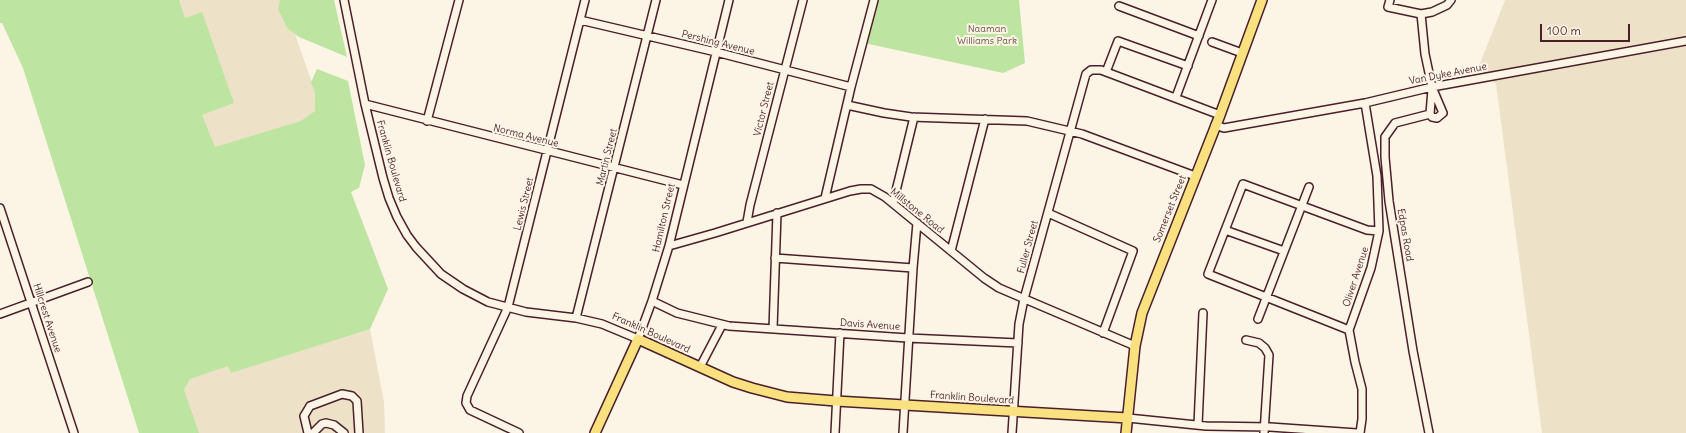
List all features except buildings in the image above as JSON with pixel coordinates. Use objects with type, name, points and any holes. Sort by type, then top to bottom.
[{"type":"main road","name":"Somerset Street","points":[[1126,433],[1135,346],[1138,329],[1150,290],[1220,115],[1262,0]]},
{"type":"main road","name":"Franklin Boulevard","points":[[638,339],[733,382],[788,397],[836,402],[1128,418]]},
{"type":"main road","name":"Hamilton Street","points":[[595,433],[638,339]]},
{"type":"street","name":"Franklin Boulevard","points":[[344,0],[365,104],[389,198],[407,235],[416,248],[441,274],[463,289],[488,302],[526,312],[576,318],[602,324],[638,339]]},
{"type":"street","points":[[427,120],[459,0]]},
{"type":"street","name":"Lewis Street","points":[[519,433],[467,408],[467,396],[508,307],[585,0]]},
{"type":"street","name":"Martin Street","points":[[576,318],[656,0]]},
{"type":"street","name":"Hamilton Street","points":[[638,339],[652,301],[669,246],[729,0]]},
{"type":"street","name":"Victor Street","points":[[747,222],[802,0]]},
{"type":"street","points":[[825,198],[851,87],[874,0]]},
{"type":"street","points":[[1176,97],[1212,0]]},
{"type":"street","points":[[1389,4],[1420,14],[1432,12],[1447,5],[1451,0]]},
{"type":"street","points":[[1118,6],[1199,36]]},
{"type":"street","points":[[1420,14],[1425,54],[1432,87],[1430,114]]},
{"type":"street","name":"Pershing Avenue","points":[[580,20],[716,52],[851,87]]},
{"type":"street","points":[[1188,66],[1118,41],[1106,72],[1176,97],[1220,115]]},
{"type":"street","name":"Van Dyke Avenue","points":[[1215,125],[1224,128],[1365,103],[1432,87],[1686,41]]},
{"type":"street","points":[[1212,42],[1242,53]]},
{"type":"street","name":"Fuller Street","points":[[1012,433],[1019,324],[1024,300],[1083,80],[1088,72],[1101,70],[1106,72]]},
{"type":"street","name":"Edpas Road","points":[[1429,433],[1413,351],[1389,201],[1385,157],[1386,137],[1395,123],[1430,114],[1432,117],[1437,118],[1443,113],[1432,87]]},
{"type":"street","name":"Oliver Avenue","points":[[1349,330],[1371,268],[1379,231],[1377,176],[1365,103]]},
{"type":"street","name":"Norma Avenue","points":[[365,104],[548,152],[683,185]]},
{"type":"street","points":[[847,105],[884,113],[914,117],[1028,121],[1070,131],[1115,145],[1195,176]]},
{"type":"street","points":[[893,203],[914,117]]},
{"type":"street","points":[[951,251],[985,119]]},
{"type":"street","points":[[1128,418],[1264,430],[1358,433],[1362,419],[1362,389],[1349,330],[1208,274],[1243,184],[1367,230],[1379,231]]},
{"type":"street","points":[[1258,318],[1309,187]]},
{"type":"street","name":"Millstone Road","points":[[669,246],[825,198],[850,191],[872,189],[893,203],[999,288],[1024,300],[1135,346]]},
{"type":"street","name":"Hillcrest Avenue","points":[[0,208],[74,433]]},
{"type":"street","points":[[1048,212],[1133,251],[1103,333]]},
{"type":"street","points":[[773,329],[777,213]]},
{"type":"street","points":[[903,433],[913,268],[918,223]]},
{"type":"street","points":[[1225,230],[1284,251]]},
{"type":"street","points":[[775,258],[913,268]]},
{"type":"street","points":[[0,314],[88,282]]},
{"type":"street","name":"Davis Avenue","points":[[652,301],[677,313],[690,315],[722,325],[908,338],[1018,343]]},
{"type":"street","points":[[1198,425],[1203,313]]},
{"type":"street","points":[[700,367],[722,325]]},
{"type":"street","points":[[835,433],[840,333]]},
{"type":"street","points":[[1246,340],[1259,343],[1265,348],[1269,355],[1266,422],[1264,430]]},
{"type":"street","points":[[308,433],[304,416],[310,406],[342,394],[348,394],[357,401],[360,433]]},
{"type":"street","points":[[314,433],[322,424],[326,423],[339,428],[344,433]]},
{"type":"shaded area","points":[[148,0],[283,0],[351,194],[388,289],[370,329],[384,402],[385,433],[139,433]]},
{"type":"shaded area","points":[[1505,0],[1686,0],[1686,433],[1542,433],[1496,84],[1477,71]]},
{"type":"green space","points":[[0,0],[179,0],[185,18],[202,12],[234,103],[202,115],[215,147],[301,121],[315,111],[315,93],[311,82],[317,69],[348,81],[365,165],[359,188],[351,192],[388,289],[370,329],[231,373],[228,366],[190,379],[184,390],[199,433],[139,433],[23,68],[2,23],[0,23]]},
{"type":"green space","points":[[280,0],[334,0],[347,57],[299,37],[287,28],[278,9]]},
{"type":"green space","name":"Naaman Williams Park","points":[[876,0],[1019,0],[1025,63],[1003,73],[864,43]]}]
